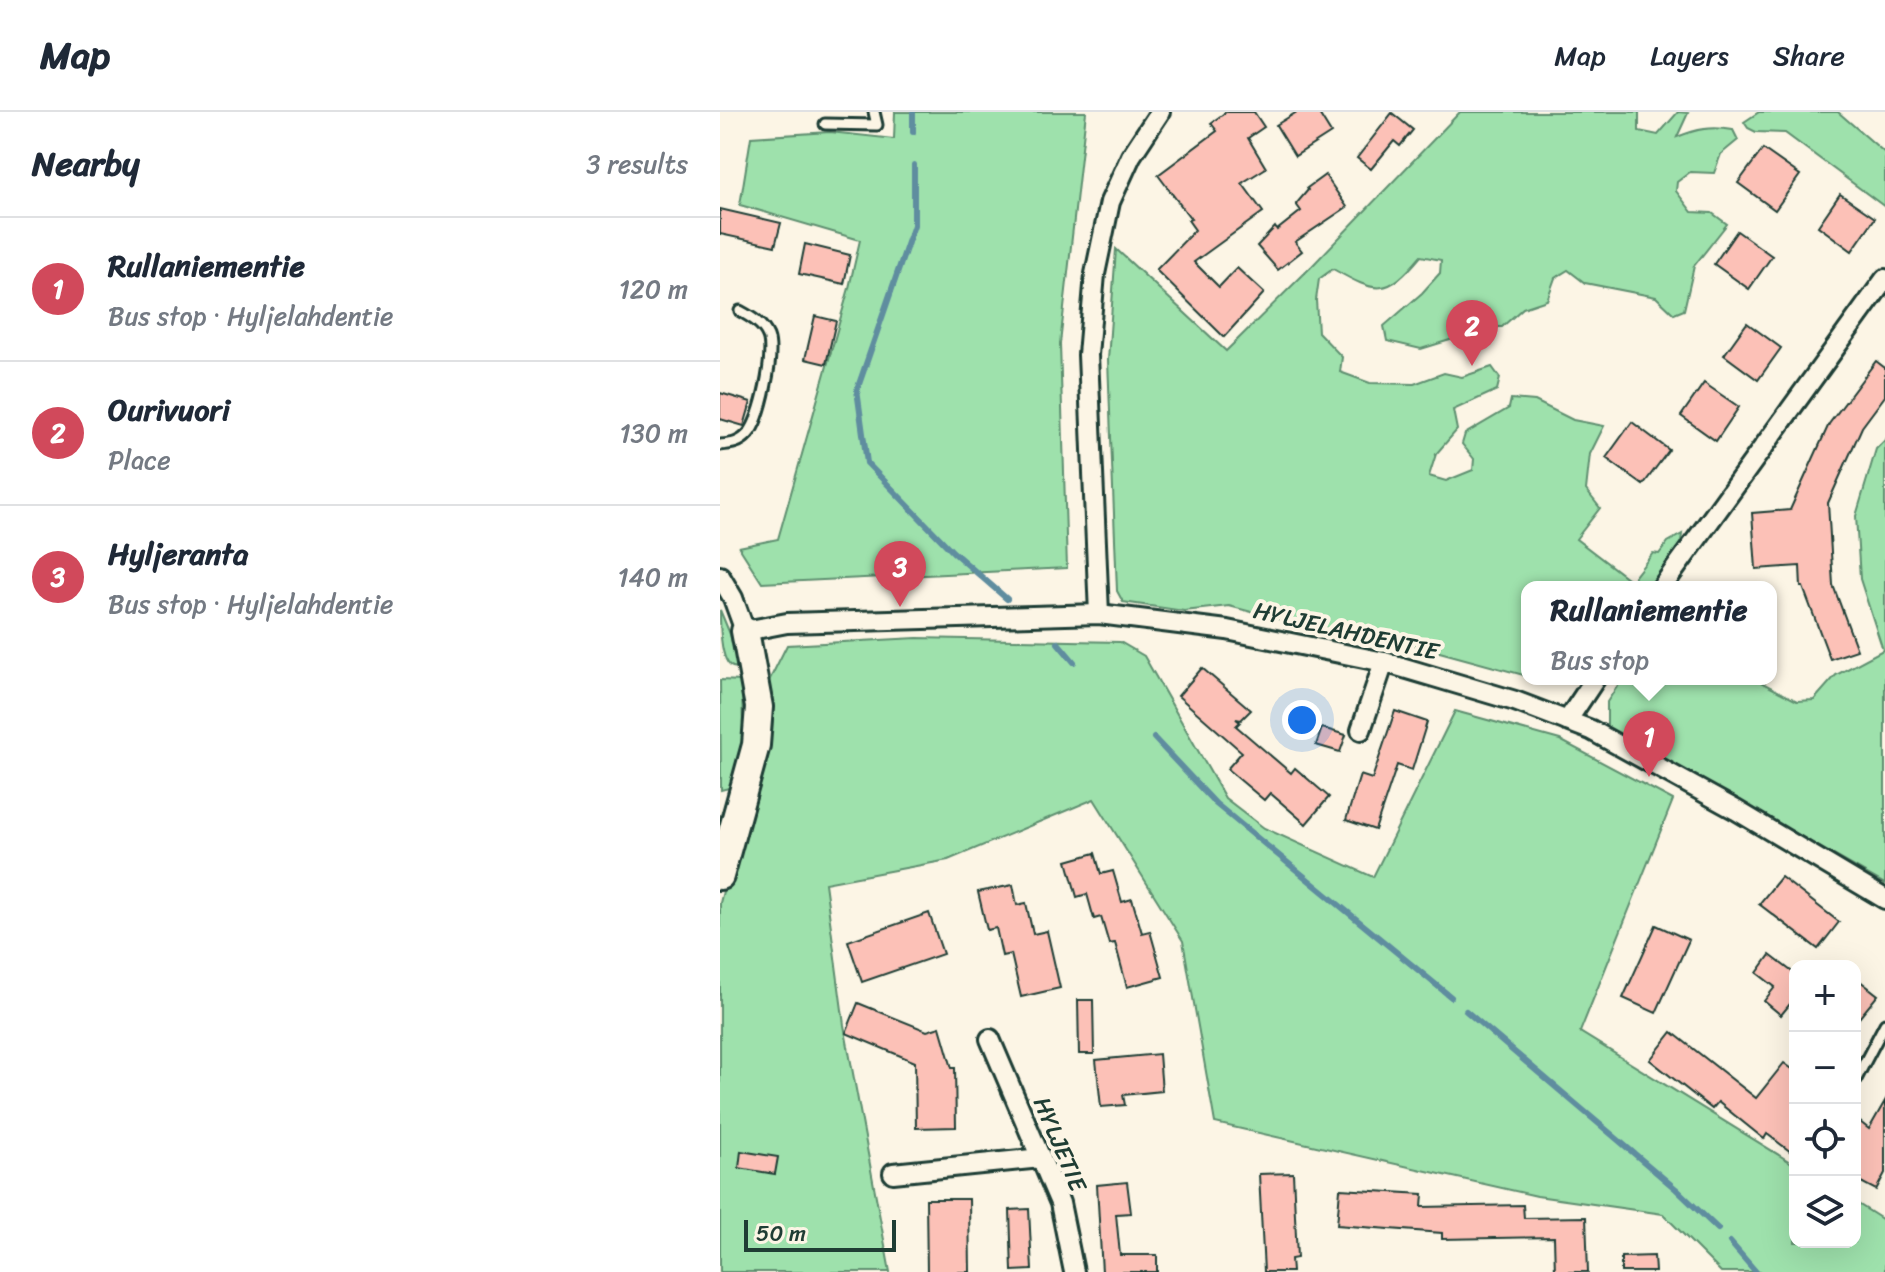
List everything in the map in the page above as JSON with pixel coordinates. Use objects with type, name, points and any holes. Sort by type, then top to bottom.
[{"type":"street","points":[[1099,614],[1088,355],[1095,274],[1110,202],[1131,156],[1160,112]]},
{"type":"street","points":[[1666,581],[1885,279]]},
{"type":"street","points":[[720,576],[733,598],[745,631],[759,707],[756,745],[720,876]]},
{"type":"street","name":"HYLJELAHDENTIE","points":[[745,631],[787,623],[1099,614],[1227,630],[1384,662],[1449,679],[1591,730],[1885,899]]},
{"type":"street","points":[[1361,730],[1384,662]]},
{"type":"street","points":[[1567,721],[1591,685]]},
{"type":"street","name":"HYLJETIE","points":[[990,1039],[1060,1203],[1074,1272]]},
{"type":"street","points":[[893,1173],[1041,1158]]},
{"type":"lane","points":[[825,124],[877,125],[874,112]]},
{"type":"lane","points":[[720,445],[736,443],[748,434],[758,419],[770,356],[769,337],[756,320],[740,311]]},
{"type":"lane","points":[[1861,1070],[1885,1024]]},
{"type":"green space","points":[[895,112],[1086,112],[1060,344],[1067,568],[762,583],[739,547],[778,539],[860,240],[740,205],[751,137],[830,132],[894,139]]},
{"type":"green space","points":[[1460,112],[1639,112],[1639,131],[1658,135],[1678,112],[1688,113],[1677,137],[1704,129],[1733,130],[1738,140],[1721,154],[1714,173],[1690,172],[1677,182],[1676,191],[1692,212],[1712,213],[1727,224],[1694,266],[1684,310],[1674,314],[1656,297],[1585,283],[1568,270],[1555,278],[1547,300],[1523,308],[1502,327],[1480,327],[1421,349],[1387,341],[1384,326],[1440,273],[1441,260],[1421,256],[1399,279],[1381,287],[1371,287],[1333,269],[1319,279],[1316,300],[1318,332],[1342,357],[1340,372],[1370,383],[1414,384],[1444,373],[1462,377],[1492,367],[1500,378],[1497,390],[1453,410],[1457,430],[1436,454],[1429,476],[1446,481],[1473,470],[1474,459],[1462,444],[1465,434],[1509,408],[1511,399],[1535,401],[1573,420],[1604,426],[1590,454],[1586,490],[1600,508],[1576,539],[1631,581],[1521,581],[1521,674],[1403,642],[1293,623],[1229,606],[1184,611],[1123,602],[1117,591],[1108,360],[1116,249],[1226,351]]},
{"type":"green space","points":[[1759,112],[1838,112],[1885,153],[1885,207],[1785,133],[1756,132],[1748,128],[1744,122]]},
{"type":"green space","points":[[1885,440],[1885,884],[1607,727],[1607,702],[1618,685],[1766,685],[1797,701],[1814,700],[1836,675],[1883,650],[1860,579],[1856,516],[1876,449]]},
{"type":"green space","points":[[1682,534],[1680,549],[1656,581],[1631,581],[1653,553],[1659,554],[1668,542]]},
{"type":"green space","points":[[720,610],[738,667],[732,667],[724,656]]},
{"type":"green space","points":[[917,638],[1120,642],[1144,656],[1225,798],[1264,828],[1373,877],[1455,711],[1560,740],[1673,800],[1580,1032],[1789,1161],[1789,1248],[1861,1248],[1861,1206],[1885,1221],[1885,1272],[1721,1272],[1663,1214],[1537,1196],[1215,1123],[1183,941],[1094,799],[948,860],[825,883],[844,1025],[890,1272],[720,1272],[720,903],[767,720],[766,687],[787,645]]},
{"type":"green space","points":[[720,680],[742,681],[743,733],[737,786],[721,790]]},
{"type":"building","points":[[1226,112],[1254,112],[1264,127],[1248,138],[1266,168],[1242,183],[1263,212],[1194,262],[1219,287],[1237,268],[1264,293],[1224,337],[1156,270],[1195,230],[1188,220],[1191,219],[1158,175],[1217,131],[1211,123]]},
{"type":"building","points":[[1297,112],[1318,112],[1331,133],[1295,156],[1276,125]]},
{"type":"building","points":[[1392,113],[1413,130],[1400,146],[1394,141],[1371,169],[1357,158]]},
{"type":"building","points":[[1763,149],[1800,175],[1775,210],[1738,183]]},
{"type":"building","points":[[1325,175],[1347,207],[1295,242],[1302,251],[1278,270],[1257,246],[1275,227],[1277,230],[1301,211],[1296,204],[1307,188]]},
{"type":"building","points":[[1840,194],[1875,218],[1852,251],[1818,226]]},
{"type":"building","points":[[720,209],[781,223],[775,246],[720,234]]},
{"type":"building","points":[[1737,231],[1772,256],[1749,289],[1714,264]]},
{"type":"building","points":[[805,244],[850,255],[844,284],[799,274]]},
{"type":"building","points":[[815,316],[836,321],[826,364],[805,359]]},
{"type":"building","points":[[1747,323],[1781,348],[1758,380],[1724,355]]},
{"type":"building","points":[[1876,361],[1885,368],[1885,396],[1862,427],[1828,503],[1833,585],[1857,650],[1830,659],[1801,587],[1800,566],[1756,569],[1752,513],[1790,510],[1829,424]]},
{"type":"building","points":[[1704,383],[1739,407],[1716,441],[1681,416]]},
{"type":"building","points":[[720,393],[751,402],[744,426],[720,419]]},
{"type":"building","points":[[1632,422],[1669,450],[1643,485],[1606,458]]},
{"type":"building","points":[[1202,668],[1251,710],[1241,720],[1236,719],[1240,722],[1236,726],[1291,773],[1295,768],[1329,797],[1306,824],[1270,793],[1264,800],[1227,769],[1242,752],[1178,696]]},
{"type":"building","points":[[1395,711],[1427,722],[1412,770],[1397,765],[1375,830],[1346,820],[1360,775],[1372,779]]},
{"type":"building","points":[[1322,728],[1346,735],[1340,752],[1316,745]]},
{"type":"building","points":[[1095,853],[1101,874],[1113,871],[1122,902],[1132,899],[1142,933],[1150,931],[1163,977],[1127,987],[1115,943],[1109,944],[1101,917],[1094,919],[1087,894],[1077,897],[1067,861]]},
{"type":"building","points":[[1781,877],[1839,922],[1818,949],[1759,904]]},
{"type":"building","points":[[1013,885],[1017,905],[1026,903],[1033,934],[1047,931],[1060,988],[1021,997],[1011,954],[1002,956],[996,928],[987,930],[978,892]]},
{"type":"building","points":[[929,913],[943,954],[862,982],[848,941]]},
{"type":"building","points":[[1656,925],[1689,940],[1656,1013],[1623,998]]},
{"type":"building","points":[[1770,955],[1789,969],[1789,1005],[1781,1015],[1764,1001],[1775,987],[1757,973]]},
{"type":"building","points":[[1861,982],[1878,995],[1861,1016]]},
{"type":"building","points":[[1078,1000],[1093,1000],[1094,1054],[1079,1054]]},
{"type":"building","points":[[858,1003],[927,1031],[940,1027],[952,1068],[955,1068],[956,1127],[916,1128],[915,1062],[846,1033]]},
{"type":"building","points":[[1672,1032],[1756,1098],[1784,1063],[1789,1067],[1789,1150],[1767,1134],[1764,1139],[1718,1102],[1712,1109],[1650,1060]]},
{"type":"building","points":[[1159,1054],[1162,1091],[1123,1095],[1125,1105],[1101,1107],[1096,1060]]},
{"type":"building","points":[[1885,1101],[1885,1173],[1876,1190],[1861,1182],[1861,1123],[1869,1129]]},
{"type":"building","points":[[741,1151],[778,1157],[775,1174],[739,1168]]},
{"type":"building","points":[[1293,1173],[1297,1258],[1291,1259],[1292,1272],[1264,1272],[1259,1174]]},
{"type":"building","points":[[1127,1182],[1131,1213],[1116,1214],[1120,1255],[1157,1255],[1157,1272],[1102,1272],[1097,1185]]},
{"type":"building","points":[[1340,1189],[1423,1194],[1422,1207],[1523,1205],[1524,1218],[1586,1217],[1588,1272],[1555,1272],[1554,1237],[1442,1239],[1442,1233],[1337,1225]]},
{"type":"building","points":[[926,1199],[969,1199],[970,1272],[927,1272]]},
{"type":"building","points":[[1029,1209],[1032,1270],[1012,1271],[1010,1210]]},
{"type":"building","points":[[1654,1256],[1655,1272],[1621,1272],[1621,1257]]},
{"type":"waterway","points":[[913,112],[913,132]]},
{"type":"waterway","points":[[914,165],[914,225],[857,390],[867,463],[953,552],[1007,599]]},
{"type":"waterway","points":[[1058,643],[1074,662]]},
{"type":"waterway","points":[[1154,738],[1216,804],[1451,997]]},
{"type":"waterway","points":[[1466,1011],[1676,1189],[1718,1229]]},
{"type":"waterway","points":[[1730,1242],[1756,1272]]},
{"type":"place","name":"Ourivuori","points":[[1472,366]]},
{"type":"place","name":"Hyljeranta","points":[[900,607]]},
{"type":"place","name":"Rullaniementie","points":[[1649,777]]}]
